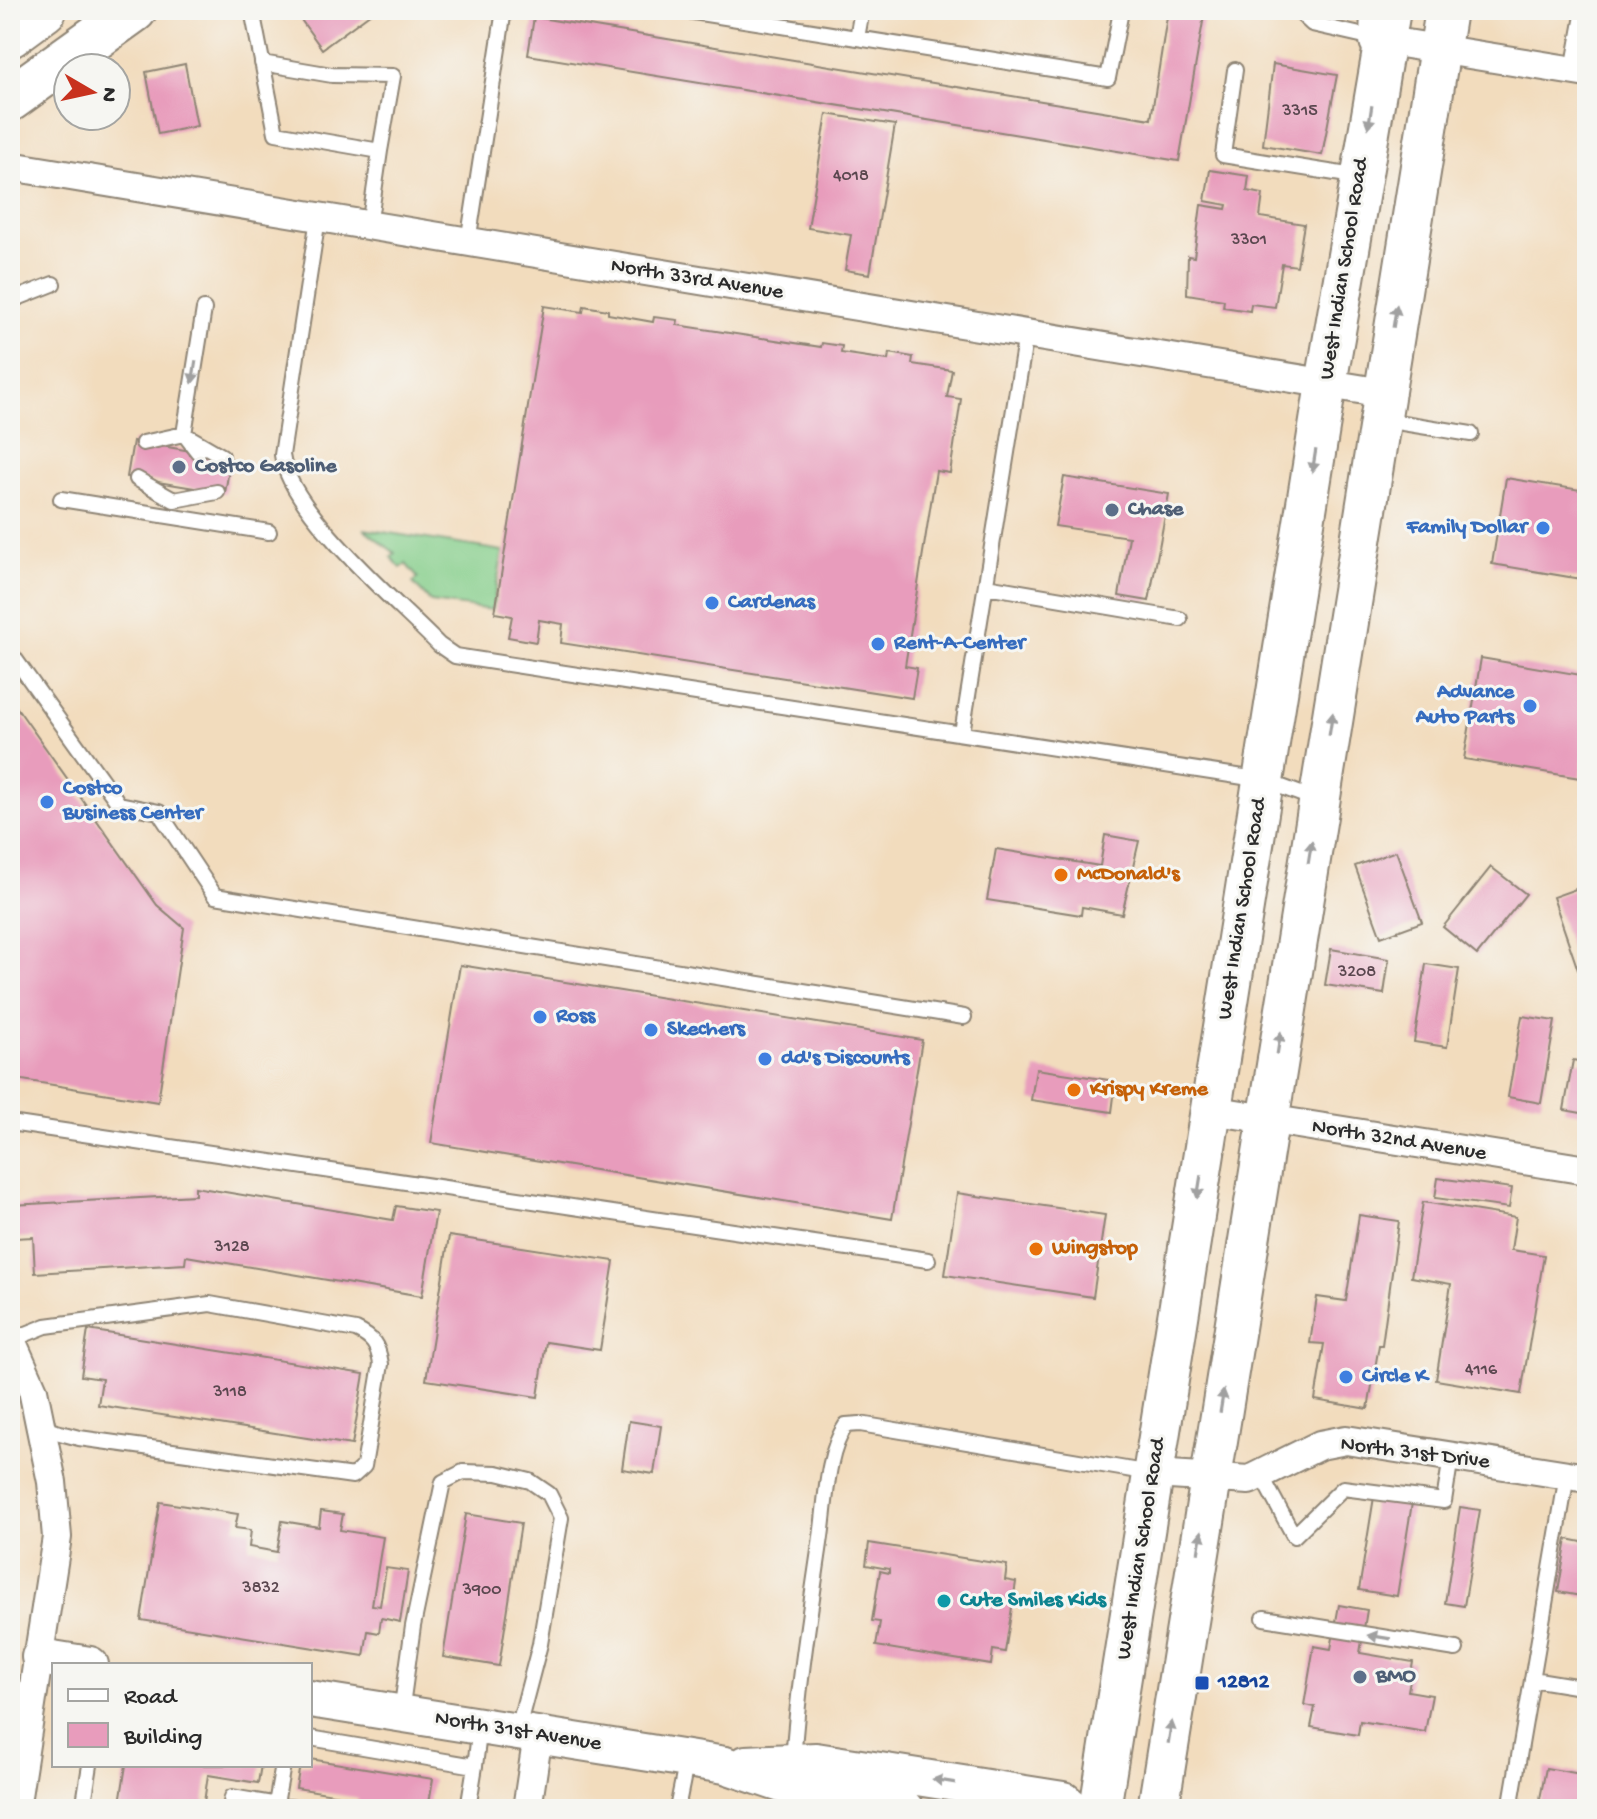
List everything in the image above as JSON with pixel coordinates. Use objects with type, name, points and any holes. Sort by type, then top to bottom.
[{"type":"highway","points":[[10,35],[44,10]]},
{"type":"highway","points":[[10,99],[134,10]]},
{"type":"main road","points":[[1158,1809],[1446,10]]},
{"type":"main road","points":[[1439,49],[1460,10]]},
{"type":"main road","name":"West Indian School Road","points":[[1100,1809],[1385,20]]},
{"type":"street","points":[[1385,20],[1439,49],[1580,72]]},
{"type":"street","name":"North 33rd Avenue","points":[[10,166],[1326,384],[1381,406]]},
{"type":"street","name":"North 32nd Avenue","points":[[1211,1110],[1587,1170]]},
{"type":"street","points":[[10,1339],[33,1390],[52,1482],[57,1537],[40,1657],[19,1733],[15,1809]]},
{"type":"street","name":"North 31st Drive","points":[[1154,1474],[1249,1480],[1320,1445],[1346,1440],[1577,1476]]},
{"type":"street","points":[[40,1657],[78,1663]]},
{"type":"street","name":"North 31st Avenue","points":[[312,1699],[725,1765],[808,1793],[905,1809]]},
{"type":"street","points":[[527,1734],[527,1809]]},
{"type":"street","name":"North 31st Avenue","points":[[725,1765],[816,1761],[1063,1800],[1074,1809]]},
{"type":"lane","points":[[252,10],[276,133],[380,151]]},
{"type":"lane","points":[[468,242],[504,10]]},
{"type":"lane","points":[[681,10],[1108,78],[1121,11]]},
{"type":"lane","points":[[857,38],[862,10]]},
{"type":"lane","points":[[1297,10],[1312,24],[1385,20]]},
{"type":"lane","points":[[1580,72],[1584,10]]},
{"type":"lane","points":[[262,63],[332,75],[393,76],[369,226]]},
{"type":"lane","points":[[1235,70],[1223,155],[1360,177]]},
{"type":"lane","points":[[318,218],[284,440],[284,467],[290,482],[319,522],[439,645],[455,656],[1263,780],[1318,801]]},
{"type":"lane","points":[[10,301],[53,284]]},
{"type":"lane","points":[[198,452],[184,434],[204,309]]},
{"type":"lane","points":[[962,733],[1026,334]]},
{"type":"lane","points":[[1381,406],[1471,434]]},
{"type":"lane","points":[[164,447],[184,434]]},
{"type":"lane","points":[[143,443],[184,434],[222,456]]},
{"type":"lane","points":[[137,479],[174,500],[217,492]]},
{"type":"lane","points":[[158,482],[174,500]]},
{"type":"lane","points":[[171,517],[174,500],[192,488]]},
{"type":"lane","points":[[61,499],[269,532]]},
{"type":"lane","points":[[986,586],[1180,619]]},
{"type":"lane","points":[[10,652],[119,804],[159,812],[215,896],[964,1017]]},
{"type":"lane","points":[[10,1123],[928,1260]]},
{"type":"lane","points":[[10,1339],[46,1326],[210,1304],[356,1330],[372,1337],[379,1350],[381,1364],[364,1466],[353,1476],[95,1440],[40,1428]]},
{"type":"lane","points":[[793,1762],[795,1719],[827,1495],[837,1437],[846,1425],[860,1424],[1154,1474]]},
{"type":"lane","points":[[1261,1475],[1294,1536],[1343,1488],[1444,1501],[1451,1457]]},
{"type":"lane","points":[[401,1713],[413,1626],[443,1482],[463,1472],[497,1473],[530,1481],[549,1494],[561,1518],[527,1734]]},
{"type":"lane","points":[[1510,1809],[1532,1679],[1577,1476]]},
{"type":"lane","points":[[1264,1618],[1456,1649]]},
{"type":"lane","points":[[1532,1679],[1587,1688]]},
{"type":"lane","points":[[468,1809],[480,1726]]},
{"type":"lane","points":[[312,1738],[475,1766]]},
{"type":"lane","points":[[677,1809],[687,1758]]},
{"type":"lane","points":[[83,1809],[90,1767]]},
{"type":"lane","points":[[276,1804],[283,1767]]},
{"type":"lane","points":[[230,1809],[232,1797],[302,1809]]},
{"type":"green space","points":[[364,529],[503,551],[492,610],[431,602],[413,583],[418,578],[406,564],[401,568],[391,557],[395,553]]},
{"type":"building","points":[[294,10],[375,10],[322,49]]},
{"type":"building","points":[[1168,10],[1205,10],[1179,161],[528,55],[534,17],[1151,119]]},
{"type":"building","points":[[185,64],[197,126],[158,134],[146,72]]},
{"type":"building","points":[[1273,64],[1337,75],[1322,155],[1263,145]]},
{"type":"building","points":[[827,114],[895,125],[870,274],[845,270],[851,235],[808,228]]},
{"type":"building","points":[[1210,170],[1249,176],[1247,191],[1263,194],[1260,217],[1304,224],[1297,266],[1282,264],[1275,307],[1251,304],[1250,311],[1223,307],[1224,300],[1187,294],[1188,256],[1194,257],[1201,205],[1226,209],[1227,205],[1205,201]]},
{"type":"building","points":[[544,306],[583,312],[584,306],[653,322],[654,317],[678,320],[677,325],[821,347],[822,343],[842,346],[841,353],[888,360],[889,353],[913,357],[912,364],[952,370],[947,397],[961,399],[950,473],[936,471],[905,666],[917,668],[912,698],[561,643],[563,624],[539,620],[536,642],[508,637],[512,616],[495,613]]},
{"type":"building","points":[[133,441],[231,458],[225,493],[127,477]]},
{"type":"building","name":"Chase","points":[[1064,477],[1169,494],[1149,601],[1119,596],[1129,537],[1055,526]]},
{"type":"building","name":"Family Dollar","points":[[1506,478],[1587,491],[1587,580],[1492,564]]},
{"type":"building","name":"Advance Auto Parts","points":[[1481,658],[1587,676],[1587,736],[1580,778],[1464,759]]},
{"type":"building","name":"Costco Business Center","points":[[10,698],[157,905],[184,928],[158,1102],[10,1078]]},
{"type":"building","name":"McDonald's","points":[[1105,835],[1139,841],[1122,914],[1082,907],[1081,915],[987,900],[996,849],[1100,866]]},
{"type":"building","points":[[1396,851],[1422,922],[1381,937],[1355,866]]},
{"type":"building","points":[[1491,867],[1526,894],[1477,955],[1443,927]]},
{"type":"building","points":[[1587,885],[1587,967],[1578,970],[1553,897]]},
{"type":"building","points":[[1331,949],[1389,959],[1384,994],[1325,985]]},
{"type":"building","points":[[1426,964],[1459,969],[1447,1047],[1414,1042]]},
{"type":"building","points":[[460,965],[922,1040],[892,1219],[431,1143]]},
{"type":"building","points":[[1522,1016],[1555,1021],[1541,1103],[1508,1097]]},
{"type":"building","points":[[1573,1060],[1587,1063],[1587,1114],[1564,1110]]},
{"type":"building","name":"Krispy Kreme","points":[[1036,1069],[1116,1081],[1112,1112],[1031,1100]]},
{"type":"building","points":[[1438,1178],[1512,1188],[1509,1208],[1435,1198]]},
{"type":"building","points":[[195,1187],[393,1220],[396,1206],[436,1212],[422,1296],[186,1256],[185,1264],[35,1273],[33,1237],[15,1238],[12,1205],[195,1195]]},
{"type":"building","points":[[957,1193],[1105,1215],[1093,1297],[945,1275]]},
{"type":"building","points":[[1423,1202],[1516,1217],[1511,1250],[1544,1255],[1521,1394],[1436,1380],[1451,1284],[1411,1277]]},
{"type":"building","points":[[1359,1215],[1399,1221],[1382,1345],[1379,1345],[1368,1409],[1315,1400],[1324,1344],[1310,1343],[1317,1297],[1346,1301]]},
{"type":"building","points":[[449,1236],[614,1261],[600,1350],[546,1342],[538,1397],[426,1380]]},
{"type":"building","points":[[88,1330],[364,1374],[352,1445],[98,1405],[102,1379],[81,1376]]},
{"type":"building","points":[[629,1421],[661,1426],[654,1474],[622,1469]]},
{"type":"building","points":[[1374,1497],[1412,1503],[1397,1596],[1359,1590]]},
{"type":"building","points":[[160,1502],[238,1514],[235,1528],[251,1530],[249,1547],[277,1552],[282,1521],[319,1527],[321,1511],[343,1514],[340,1530],[383,1537],[372,1605],[380,1606],[386,1568],[408,1571],[400,1622],[381,1618],[379,1633],[368,1631],[364,1656],[141,1620]]},
{"type":"building","points":[[1460,1507],[1480,1510],[1464,1606],[1445,1603]]},
{"type":"building","points":[[466,1514],[521,1523],[499,1666],[443,1657]]},
{"type":"building","points":[[1567,1539],[1587,1543],[1587,1597],[1558,1592]]},
{"type":"building","name":"Cute Smiles Kids","points":[[869,1543],[1007,1565],[1005,1580],[1016,1582],[1005,1652],[993,1650],[991,1665],[876,1646],[880,1622],[872,1621],[880,1571],[889,1573],[889,1569],[866,1565]]},
{"type":"building","name":"BMO","points":[[1339,1605],[1367,1610],[1360,1653],[1413,1662],[1408,1691],[1432,1695],[1425,1732],[1360,1721],[1358,1735],[1311,1727],[1315,1707],[1304,1705],[1314,1646],[1331,1649]]},
{"type":"building","points":[[312,1759],[433,1779],[428,1809],[357,1809],[358,1798],[296,1788],[300,1767],[312,1767]]},
{"type":"building","points":[[126,1767],[261,1767],[258,1783],[208,1775],[203,1809],[119,1809]]},
{"type":"building","points":[[1546,1768],[1587,1775],[1587,1809],[1538,1809]]},
{"type":"place","name":"Costco Gasoline","points":[[179,467]]},
{"type":"place","name":"Chase","points":[[1112,510]]},
{"type":"place","name":"Family Dollar","points":[[1543,528]]},
{"type":"place","name":"Cardenas","points":[[712,603]]},
{"type":"place","name":"Rent-A-Center","points":[[878,644]]},
{"type":"place","name":"Advance Auto Parts","points":[[1530,706]]},
{"type":"place","name":"Costco Business Center","points":[[47,802]]},
{"type":"place","name":"McDonald's","points":[[1061,875]]},
{"type":"place","name":"Ross","points":[[540,1017]]},
{"type":"place","name":"Skechers","points":[[651,1030]]},
{"type":"place","name":"dd's Discounts","points":[[765,1059]]},
{"type":"place","name":"Krispy Kreme","points":[[1074,1090]]},
{"type":"place","name":"Wingstop","points":[[1036,1249]]},
{"type":"place","name":"Circle K","points":[[1346,1377]]},
{"type":"place","name":"Cute Smiles Kids","points":[[944,1601]]},
{"type":"place","name":"BMO","points":[[1360,1677]]},
{"type":"place","name":"12812","points":[[1202,1683]]}]
